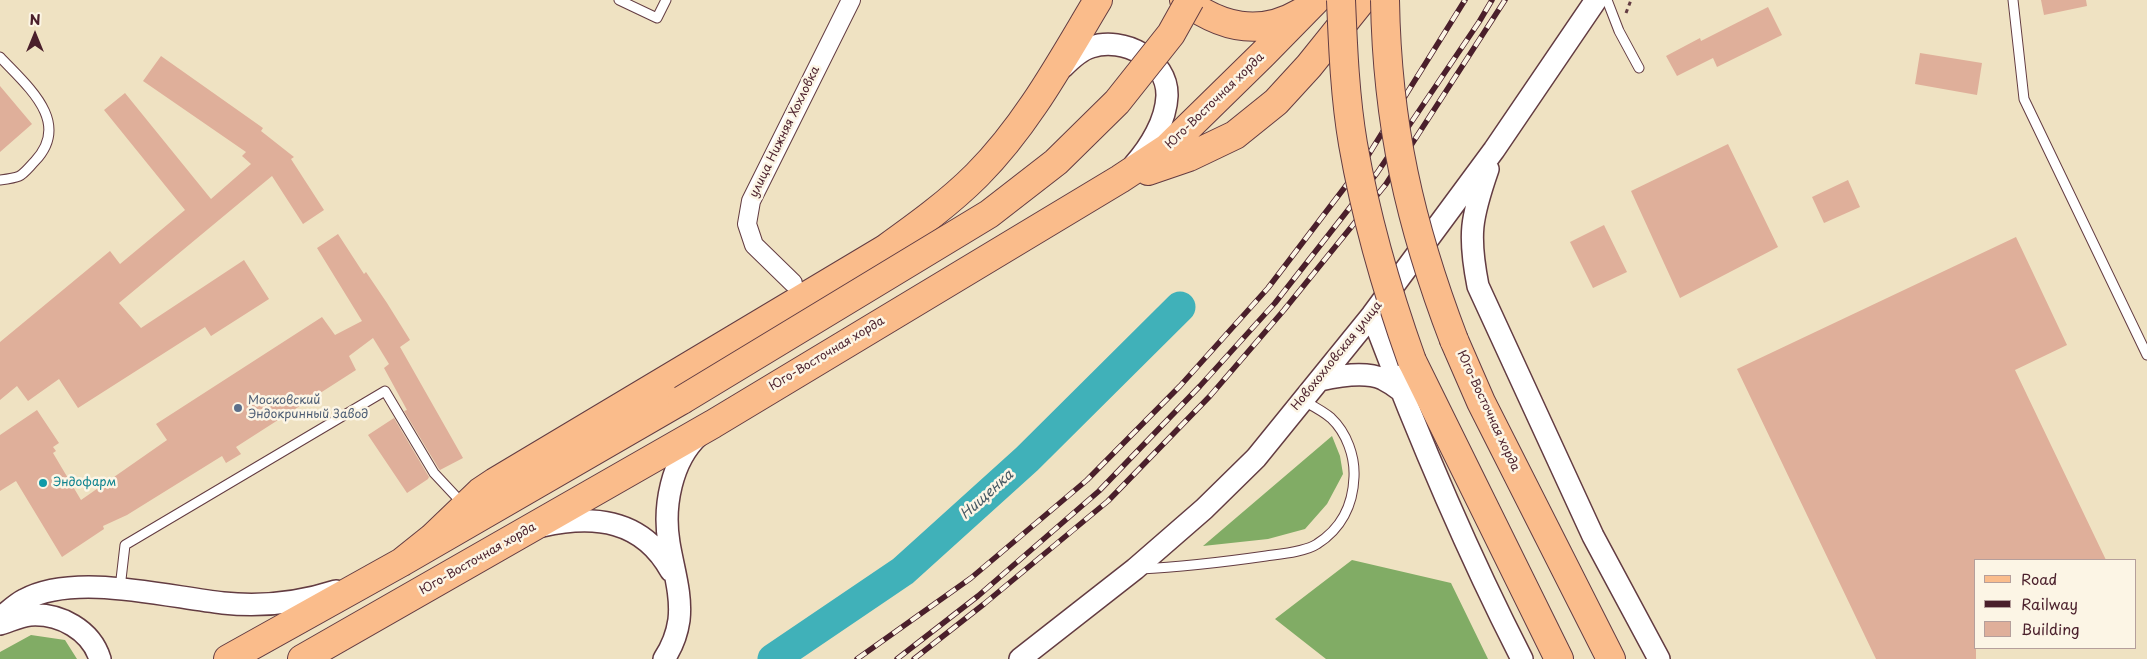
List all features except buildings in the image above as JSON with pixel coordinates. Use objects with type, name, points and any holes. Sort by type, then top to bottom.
[{"type":"main road","points":[[402,562],[432,538],[465,506],[494,482],[885,248],[928,218],[978,174],[1014,132],[1052,76],[1098,0]]},
{"type":"main road","points":[[1184,0],[1200,12],[1214,19],[1242,26],[1260,26],[1288,20],[1313,3]]},
{"type":"main road","points":[[228,659],[402,562],[682,400],[989,214],[1056,162],[1117,102],[1171,34],[1190,0]]},
{"type":"main road","points":[[1341,0],[1344,60],[1353,143],[1369,221],[1391,301],[1412,362],[1559,659]]},
{"type":"main road","points":[[1120,180],[1190,157],[1235,135],[1282,95],[1309,66],[1362,0]]},
{"type":"main road","name":"Юго-Восточная хорда","points":[[1385,0],[1386,54],[1394,131],[1410,206],[1431,281],[1481,402],[1612,659]]},
{"type":"main road","name":"Юго-Восточная хорда","points":[[302,659],[713,424],[1120,180],[1167,148],[1313,3]]},
{"type":"street","name":"улица Нижняя Хохловка","points":[[793,283],[754,245],[747,224],[751,202],[851,0]]},
{"type":"street","name":"Новохохловская улица","points":[[1020,659],[1135,569],[1204,509],[1256,458],[1372,315],[1494,150],[1596,0]]},
{"type":"street","points":[[1052,76],[1076,55],[1091,47],[1105,45],[1121,45],[1136,49],[1150,59],[1159,71],[1166,86],[1165,109],[1148,150],[1120,180]]},
{"type":"street","points":[[1494,150],[1475,207],[1472,231],[1472,255],[1478,286],[1593,536],[1659,659]]},
{"type":"street","points":[[1372,315],[1400,390],[1494,606],[1522,659]]},
{"type":"street","points":[[1320,380],[1361,375],[1382,378],[1400,390]]},
{"type":"street","points":[[664,659],[676,634],[679,618],[677,588],[668,541],[668,513],[671,489],[683,455],[693,441],[713,424]]},
{"type":"street","points":[[532,528],[560,522],[601,521],[631,530],[644,538],[660,554],[672,573],[677,588]]},
{"type":"street","points":[[0,618],[24,600],[48,591],[72,587],[96,587],[225,603],[262,605],[301,600],[368,581]]},
{"type":"street","points":[[0,624],[28,615],[48,616],[66,621],[93,642],[100,659]]},
{"type":"lane","points":[[619,0],[657,18],[666,0]]},
{"type":"lane","points":[[1607,0],[1619,31],[1639,68]]},
{"type":"lane","points":[[2013,0],[2024,99],[2147,355]]},
{"type":"lane","points":[[0,57],[38,98],[50,124],[45,150],[19,178],[0,180]]},
{"type":"lane","points":[[120,590],[125,544],[385,391],[434,473],[465,506]]},
{"type":"lane","points":[[1135,569],[1199,566],[1286,553],[1316,545],[1336,529],[1349,508],[1354,486],[1354,464],[1349,446],[1332,418],[1302,400]]},
{"type":"green space","points":[[1332,436],[1340,456],[1343,474],[1327,504],[1305,529],[1268,539],[1203,546]]},
{"type":"green space","points":[[1352,560],[1451,583],[1488,659],[1326,659],[1275,619]]},
{"type":"green space","points":[[31,635],[65,640],[77,659],[0,659],[0,652]]},
{"type":"waterway","name":"Нищенка","points":[[773,659],[903,571],[1027,459],[1180,307]]},
{"type":"railway","points":[[857,659],[971,578],[1087,480],[1180,386],[1268,288],[1364,162],[1465,0]]},
{"type":"railway","points":[[897,659],[978,596],[1099,491],[1200,386],[1275,303],[1377,173],[1492,0]]},
{"type":"railway","points":[[914,659],[984,604],[1108,501],[1210,396],[1284,310],[1386,184],[1505,0]]},
{"type":"place","name":"Московский Эндокринный Завод","points":[[238,408]]},
{"type":"place","name":"Эндофарм","points":[[43,483]]}]
